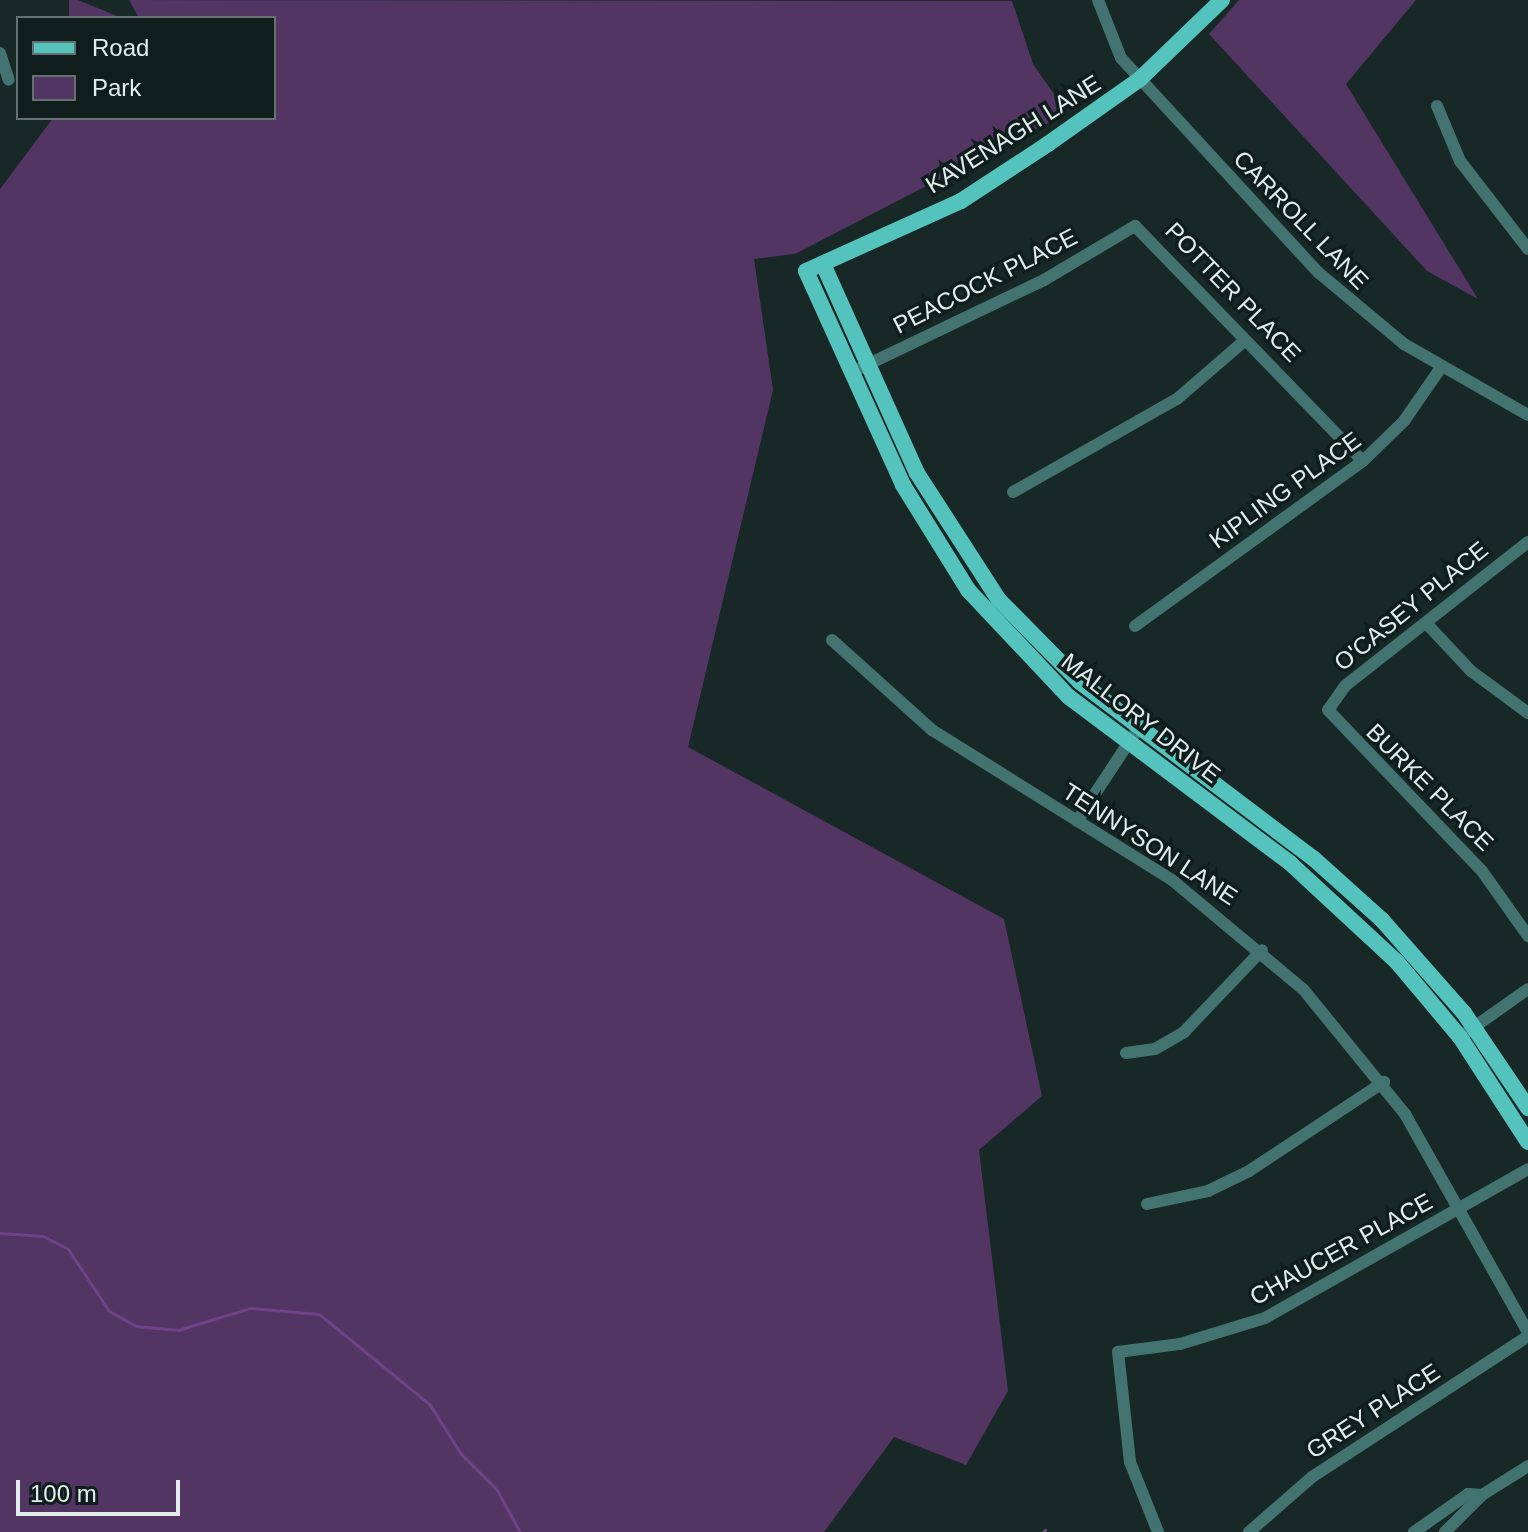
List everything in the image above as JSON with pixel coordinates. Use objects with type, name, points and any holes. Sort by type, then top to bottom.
[{"type":"main road","name":"KAVENAGH LANE","points":[[806,271],[961,201],[1140,79],[1222,0]]},
{"type":"main road","points":[[823,264],[917,473],[977,572],[1054,658],[1341,882],[1528,1108]]},
{"type":"main road","name":"MALLORY DRIVE","points":[[806,271],[903,485],[968,590],[1069,697],[1327,894],[1467,1032],[1528,1142]]},
{"type":"street","name":"CARROLL LANE","points":[[1098,0],[1110,43],[1309,264],[1440,369],[1528,415]]},
{"type":"street","points":[[0,53],[9,80]]},
{"type":"street","points":[[1437,106],[1460,161],[1528,249]]},
{"type":"street","name":"POTTER PLACE","points":[[1135,226],[1243,342],[1324,414],[1363,461]]},
{"type":"street","name":"PEACOCK PLACE","points":[[852,372],[1044,280],[1135,226]]},
{"type":"street","points":[[1013,492],[1177,399],[1243,342]]},
{"type":"street","name":"KIPLING PLACE","points":[[1135,626],[1363,461],[1404,421],[1440,369]]},
{"type":"street","name":"O'CASEY PLACE","points":[[1328,710],[1345,686],[1528,542]]},
{"type":"street","points":[[1427,624],[1471,671],[1528,713]]},
{"type":"street","name":"TENNYSON LANE","points":[[832,640],[932,730],[1193,895],[1262,950],[1384,1082],[1461,1207],[1528,1334]]},
{"type":"street","name":"BURKE PLACE","points":[[1328,710],[1482,871],[1528,936]]},
{"type":"street","points":[[1077,821],[1139,727]]},
{"type":"street","points":[[1126,1053],[1155,1049],[1184,1032],[1262,950]]},
{"type":"street","points":[[1467,1032],[1528,989]]},
{"type":"street","points":[[1147,1204],[1208,1191],[1249,1171],[1384,1082]]},
{"type":"street","name":"CHAUCER PLACE","points":[[1158,1532],[1130,1462],[1118,1352],[1180,1344],[1265,1318],[1528,1169]]},
{"type":"street","name":"GREY PLACE","points":[[1249,1532],[1312,1477],[1528,1334]]},
{"type":"street","points":[[1445,1532],[1482,1495],[1528,1466]]},
{"type":"street","points":[[1414,1532],[1468,1494],[1482,1495]]},
{"type":"green space","points":[[69,0],[78,0],[117,16],[69,16]]},
{"type":"green space","points":[[129,0],[1012,1],[1033,64],[1067,113],[795,254],[754,259],[773,390],[688,747],[1004,919],[1042,1096],[979,1150],[1008,1391],[966,1465],[894,1437],[824,1532],[0,1532],[0,189],[52,120],[276,120],[276,16],[138,16]]},
{"type":"green space","points":[[1239,0],[1416,0],[1346,84],[1478,299],[1427,271],[1209,34]]},
{"type":"waterway","points":[[0,1233],[43,1236],[68,1249],[109,1311],[136,1326],[178,1330],[250,1308],[319,1314],[430,1405],[461,1454],[497,1490],[520,1532]]}]
